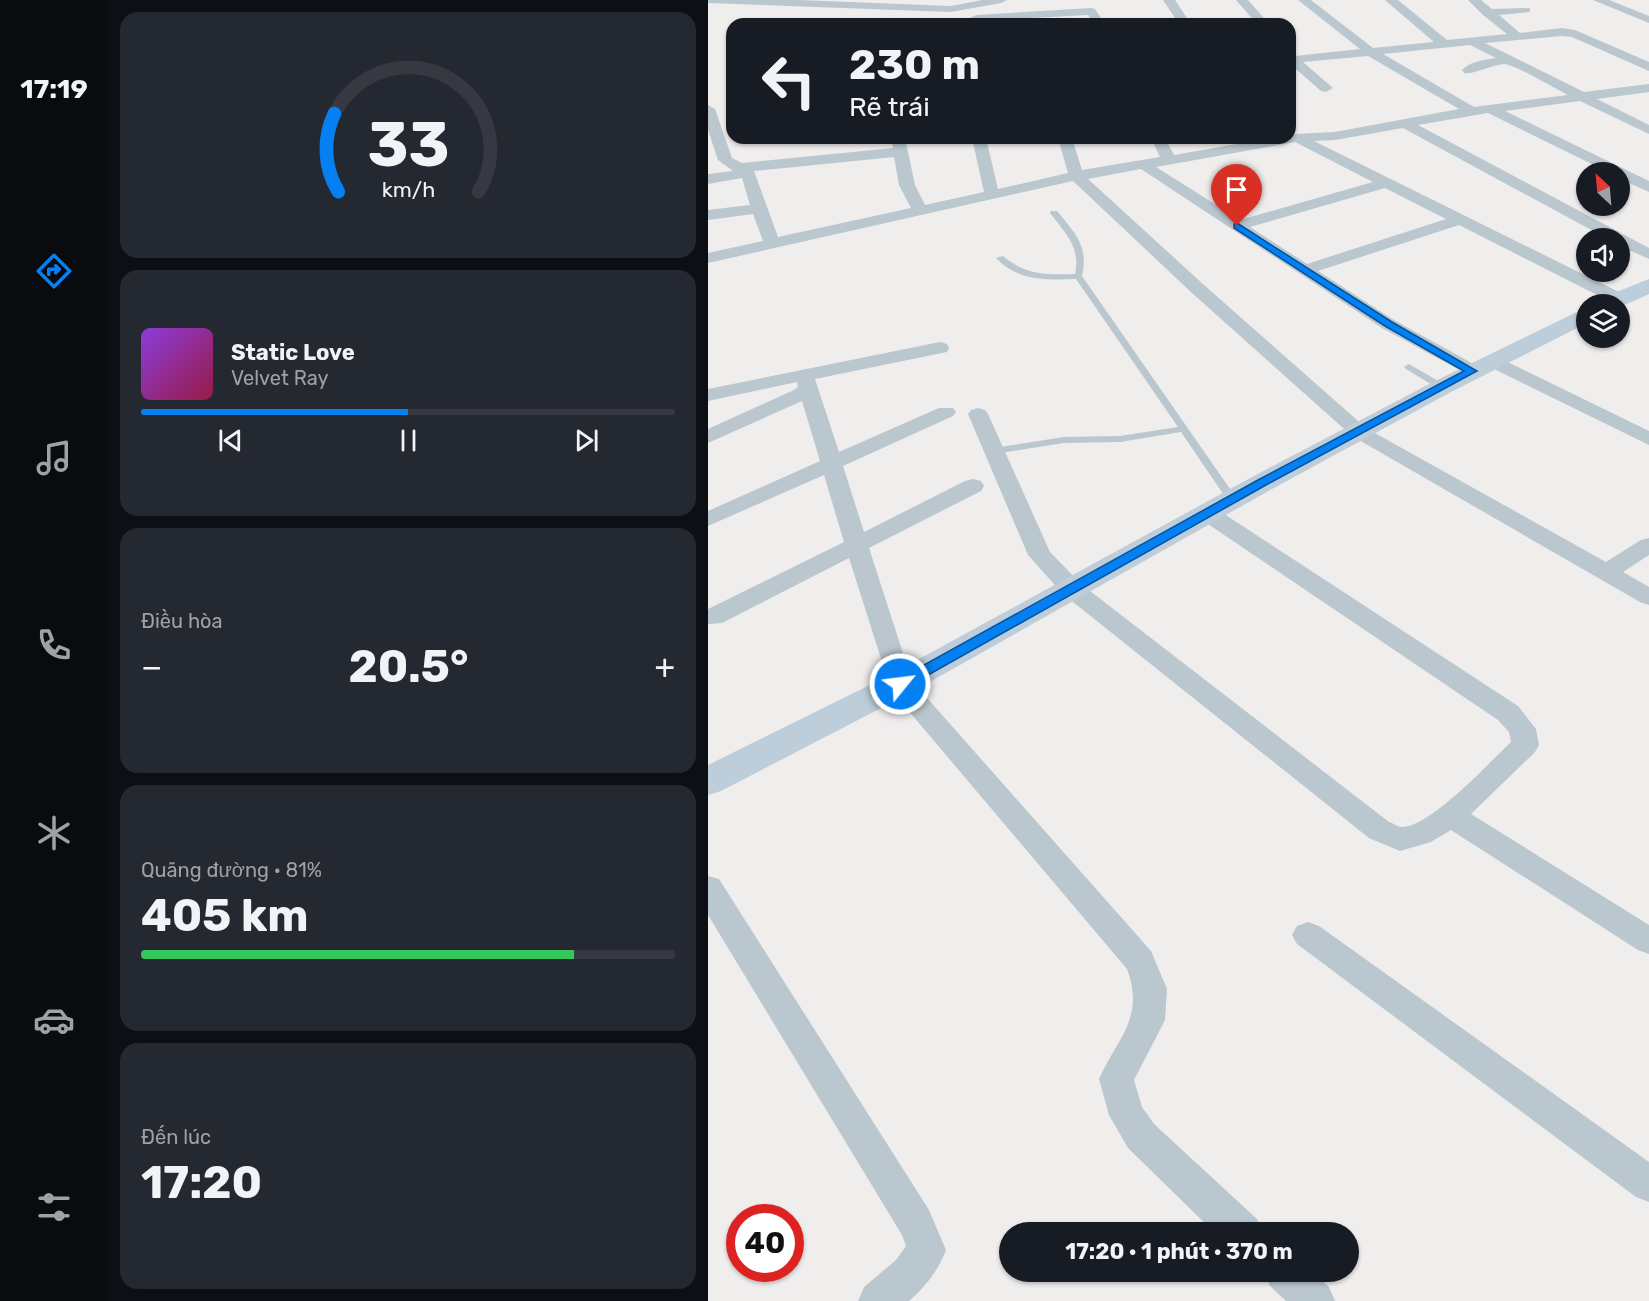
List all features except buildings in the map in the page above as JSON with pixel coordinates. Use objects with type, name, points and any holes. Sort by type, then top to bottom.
[{"type":"street","points":[[708,0],[778,7],[951,9],[1001,0]]},
{"type":"street","points":[[1028,18],[1025,5],[1079,0]]},
{"type":"street","points":[[1169,0],[1181,18]]},
{"type":"street","points":[[1242,0],[1258,18]]},
{"type":"street","points":[[1304,0],[1371,52],[1472,111]]},
{"type":"street","points":[[1391,0],[1446,45]]},
{"type":"street","points":[[1474,0],[1517,36]]},
{"type":"street","points":[[1599,0],[1649,20]]},
{"type":"street","points":[[951,9],[952,18]]},
{"type":"street","points":[[1487,13],[1526,10]]},
{"type":"street","points":[[1036,18],[1091,11],[1095,18]]},
{"type":"street","points":[[1296,59],[1517,36],[1571,33],[1645,63]]},
{"type":"street","points":[[1473,42],[1649,130]]},
{"type":"street","points":[[1468,70],[1480,64],[1507,60]]},
{"type":"street","points":[[1296,63],[1326,88]]},
{"type":"street","points":[[1296,135],[1335,136],[1472,111],[1645,91]]},
{"type":"street","points":[[708,109],[712,136],[725,160],[744,170],[772,242]]},
{"type":"street","points":[[1491,109],[1598,162]]},
{"type":"street","points":[[1404,123],[1599,228]]},
{"type":"street","points":[[1296,137],[1598,294]]},
{"type":"street","points":[[980,144],[992,194]]},
{"type":"street","points":[[1067,144],[1076,176],[1198,289],[1359,432],[1649,597]]},
{"type":"street","points":[[1161,144],[1169,160]]},
{"type":"street","points":[[708,258],[1076,176],[1248,144]]},
{"type":"street","points":[[708,179],[824,153],[900,145],[907,185],[920,210]]},
{"type":"street","points":[[1144,165],[1388,324],[1649,439]]},
{"type":"street","points":[[1630,178],[1649,188]]},
{"type":"street","points":[[1237,226],[1387,183]]},
{"type":"street","points":[[708,215],[759,209]]},
{"type":"street","points":[[1304,270],[1459,220]]},
{"type":"street","points":[[1630,245],[1649,255]]},
{"type":"street","points":[[1630,294],[1649,285]]},
{"type":"street","points":[[708,781],[900,684],[1232,499],[1442,387],[1576,320]]},
{"type":"street","points":[[708,395],[806,382],[940,348]]},
{"type":"street","points":[[708,437],[801,394],[806,382]]},
{"type":"street","points":[[806,382],[900,684],[1140,961],[1152,989],[1148,1020],[1116,1079],[1127,1115],[1141,1136],[1231,1222]]},
{"type":"street","points":[[708,519],[946,412]]},
{"type":"street","points":[[978,414],[1040,555],[1072,589],[1379,830],[1400,839],[1420,834],[1451,816],[1525,746],[1522,729],[1508,713],[1207,513]]},
{"type":"street","points":[[713,617],[973,486]]},
{"type":"street","points":[[1607,572],[1649,545]]},
{"type":"street","points":[[1451,816],[1649,941]]},
{"type":"street","points":[[708,888],[916,1223],[927,1250],[910,1274],[878,1301]]},
{"type":"street","points":[[1308,935],[1649,1184]]},
{"type":"street","points":[[1295,1282],[1315,1301]]},
{"type":"lane","points":[[1054,213],[1080,248],[1083,261],[1078,276]]},
{"type":"lane","points":[[1000,258],[1024,275],[1078,276]]},
{"type":"lane","points":[[1078,276],[1232,499]]},
{"type":"lane","points":[[1409,367],[1442,387]]},
{"type":"lane","points":[[994,451],[1064,440],[1120,439],[1184,429]]},
{"type":"route","points":[[900,684],[1262,483],[1472,371],[1388,324],[1237,226]]}]
